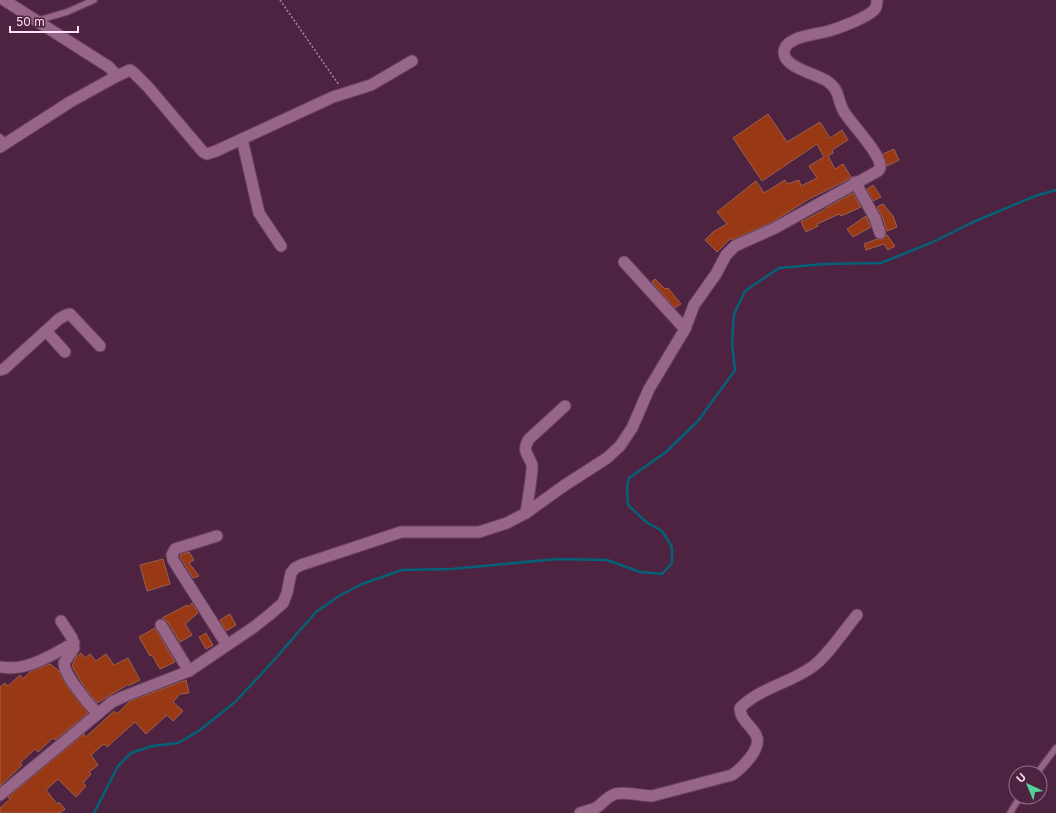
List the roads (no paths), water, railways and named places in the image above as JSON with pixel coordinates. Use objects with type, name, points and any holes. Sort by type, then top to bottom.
[{"type":"street","points":[[4,0],[109,67],[118,76]]},
{"type":"street","points":[[0,795],[112,702],[189,672],[268,616],[283,603],[287,593],[291,573],[295,568],[401,532],[478,532],[507,524],[526,513],[565,484],[607,458],[620,446],[632,428],[649,389],[685,328],[694,305],[716,274],[726,255],[735,246],[775,228],[855,182],[878,171],[881,166],[868,142],[844,112],[836,89],[828,82],[788,62],[784,51],[789,43],[802,36],[830,31],[868,15],[876,8],[877,0]]},
{"type":"street","points":[[2,142],[70,102],[130,70],[148,87],[207,154],[344,93],[372,85],[412,61]]},
{"type":"street","points":[[242,139],[259,213],[281,246]]},
{"type":"street","points":[[855,182],[875,218],[880,233]]},
{"type":"street","points":[[624,262],[685,328]]},
{"type":"street","points":[[0,370],[4,369],[59,319],[70,314],[100,346]]},
{"type":"street","points":[[46,331],[66,352]]},
{"type":"street","points":[[526,513],[532,466],[526,453],[526,444],[529,439],[565,406]]},
{"type":"street","points":[[217,536],[175,549],[172,555],[227,645]]},
{"type":"street","points":[[580,813],[597,807],[616,794],[625,793],[652,796],[732,775],[741,769],[748,762],[757,741],[757,736],[740,714],[740,708],[758,694],[813,667],[857,615]]},
{"type":"street","points":[[61,621],[74,643],[74,648],[64,665],[81,695],[97,713]]},
{"type":"street","points":[[161,625],[189,672]]},
{"type":"street","points":[[0,666],[8,668],[22,667],[74,643]]},
{"type":"lane","points":[[36,21],[67,12],[94,0]]},
{"type":"lane","points":[[1043,765],[1056,748]]},
{"type":"waterway","points":[[94,813],[118,766],[131,753],[152,746],[178,743],[200,730],[235,702],[316,612],[339,596],[362,584],[402,570],[451,569],[557,559],[607,560],[640,572],[662,574],[672,563],[672,547],[662,531],[646,522],[628,505],[627,487],[629,478],[666,452],[698,421],[735,370],[732,343],[734,314],[745,291],[779,268],[824,264],[881,263],[933,242],[971,223],[1035,196],[1056,190]]}]
